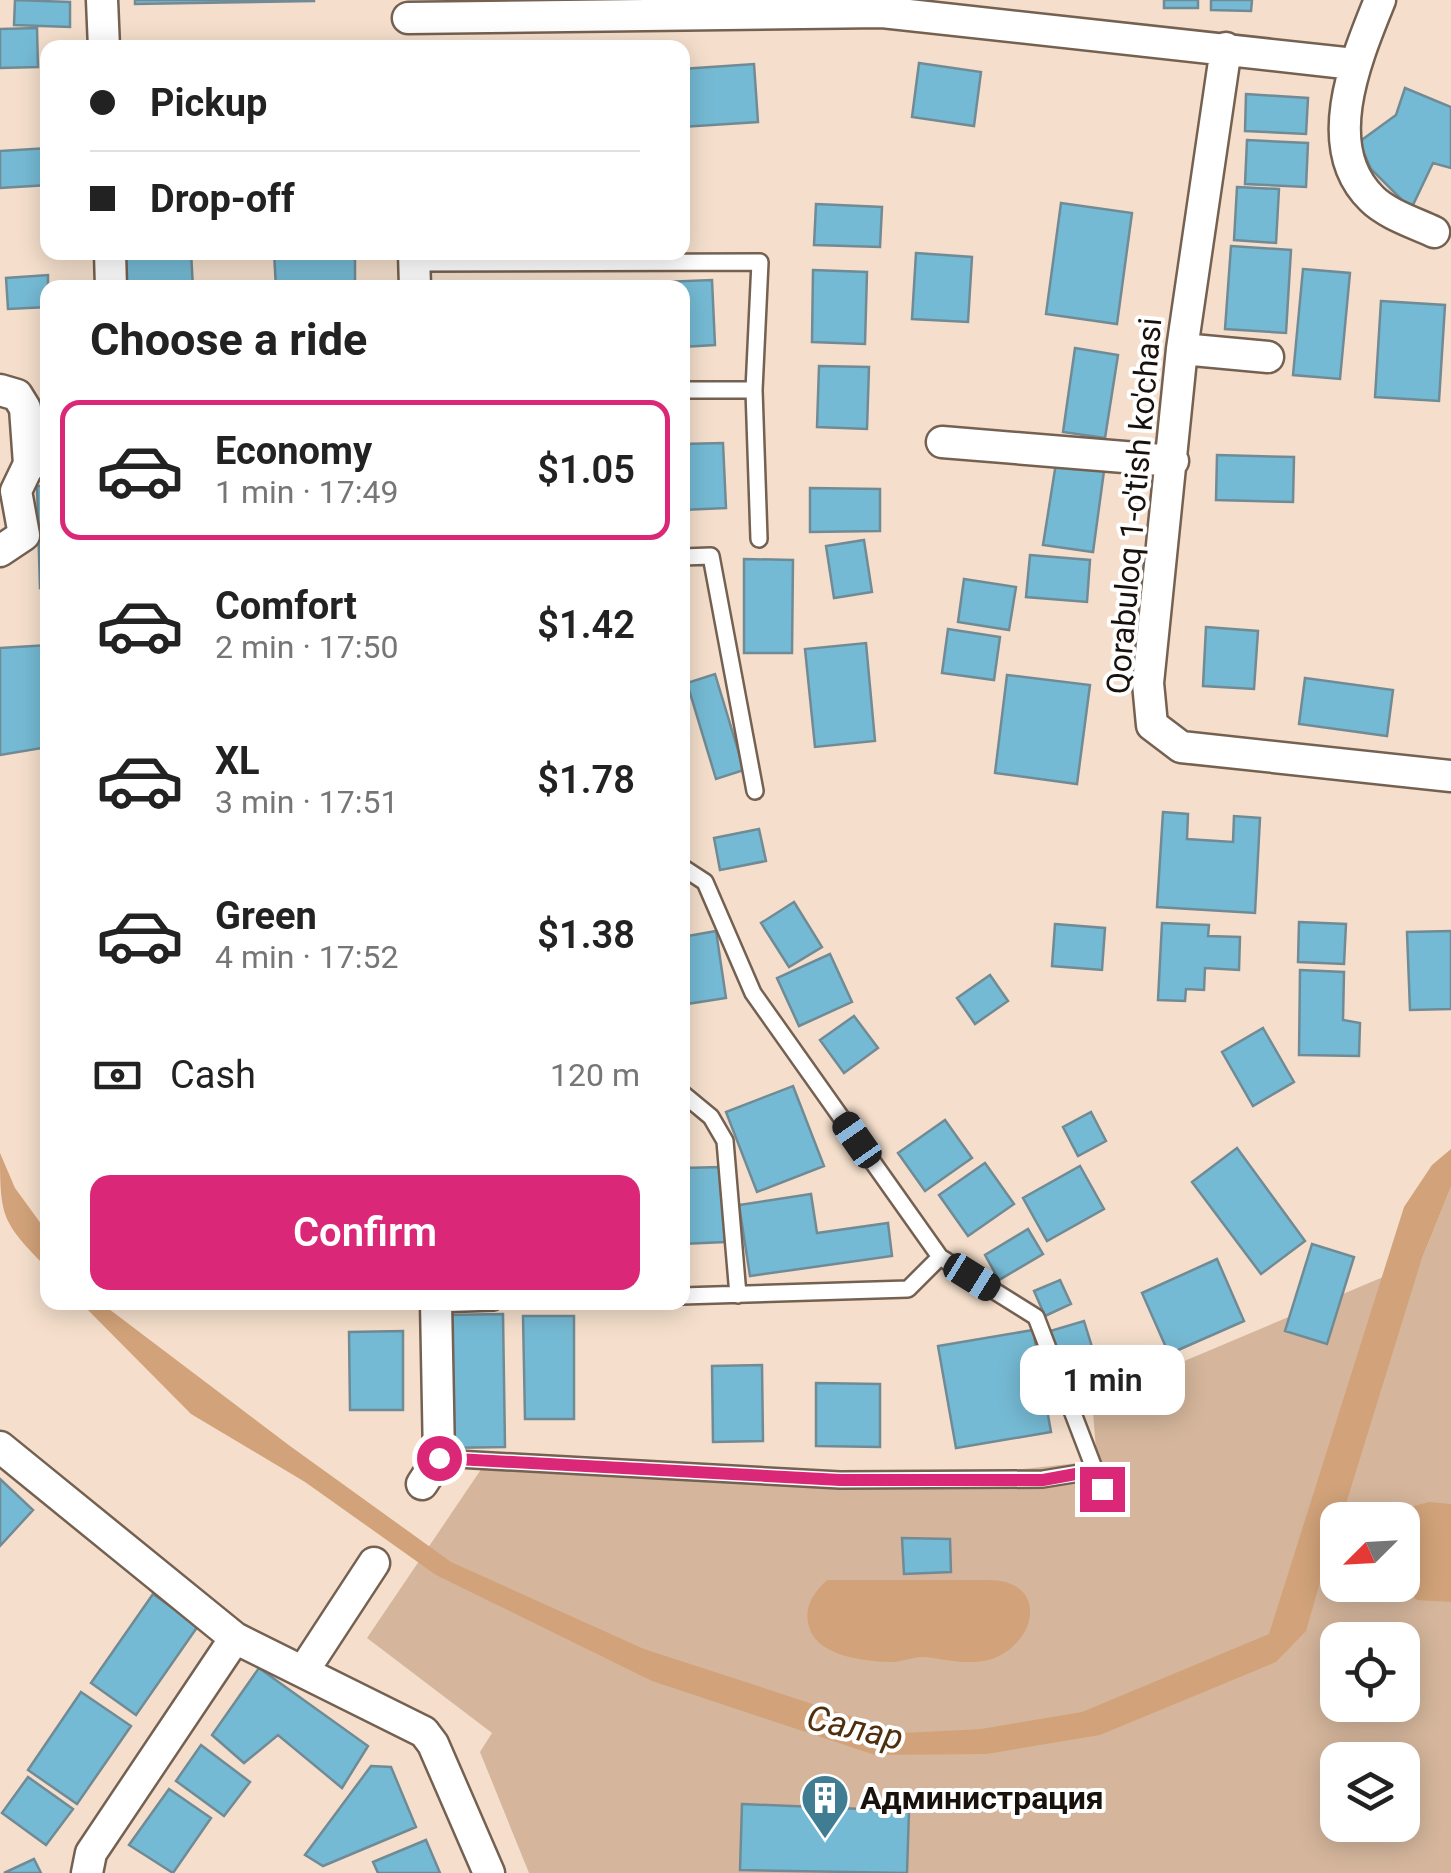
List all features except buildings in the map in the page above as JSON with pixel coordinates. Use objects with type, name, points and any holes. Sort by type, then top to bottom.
[{"type":"street","points":[[102,0],[104,40]]},
{"type":"street","points":[[1380,0],[1354,64],[1344,142],[1355,176],[1373,201],[1434,232]]},
{"type":"street","points":[[408,22],[882,12],[1354,64]]},
{"type":"street","name":"Qorabuloq 1-o'tish ko'chasi","points":[[1226,48],[1182,350],[1148,683],[1152,725],[1181,747],[1451,776]]},
{"type":"street","points":[[1182,350],[1268,358]]},
{"type":"street","points":[[0,390],[16,395],[25,408],[38,462],[16,491],[24,535],[0,551]]},
{"type":"street","points":[[942,442],[1172,461]]},
{"type":"street","points":[[422,1484],[439,1458],[436,1310]]},
{"type":"street","points":[[0,1447],[235,1638],[429,1737],[489,1873]]},
{"type":"street","points":[[304,1670],[374,1562]]},
{"type":"street","points":[[87,1873],[90,1854],[235,1638]]},
{"type":"lane","points":[[414,268],[760,262],[754,390],[759,539]]},
{"type":"lane","points":[[690,390],[754,390]]},
{"type":"lane","points":[[690,557],[711,556],[755,790]]},
{"type":"lane","points":[[690,872],[706,882],[752,993],[940,1257],[1036,1316],[1102,1489]]},
{"type":"lane","points":[[690,1100],[711,1117],[725,1141],[738,1294]]},
{"type":"lane","points":[[690,1296],[908,1289],[940,1257]]},
{"type":"lane","points":[[439,1458],[840,1480],[1043,1480],[1092,1471]]},
{"type":"shaded area","points":[[1451,1187],[1451,1873],[529,1873],[480,1752],[492,1733],[367,1638],[482,1468],[886,1484],[1097,1461],[1092,1400],[1421,1261]]},
{"type":"water","name":"Салар","points":[[1451,1149],[1451,1187],[1421,1261],[1347,1502],[1320,1502],[1320,1582],[1306,1631],[1276,1662],[1100,1735],[987,1754],[875,1755],[652,1681],[436,1575],[305,1482],[191,1414],[88,1310],[110,1310],[451,1562],[644,1649],[902,1733],[981,1729],[1082,1712],[1269,1634],[1404,1207],[1432,1165]]},
{"type":"water","points":[[0,1153],[15,1188],[40,1222],[40,1260],[12,1229],[1,1192]]},
{"type":"water","points":[[1420,1504],[1451,1504],[1451,1602],[1420,1600]]},
{"type":"water","points":[[827,1580],[1006,1582],[1019,1588],[1027,1598],[1029,1621],[1014,1645],[983,1661],[926,1657],[893,1662],[857,1659],[826,1648],[812,1634],[807,1618],[809,1604]]},
{"type":"place","name":"Администрация","points":[[825,1840]]},
{"type":"route","points":[[439,1458],[840,1480],[1043,1480],[1092,1471],[1102,1489]]}]
